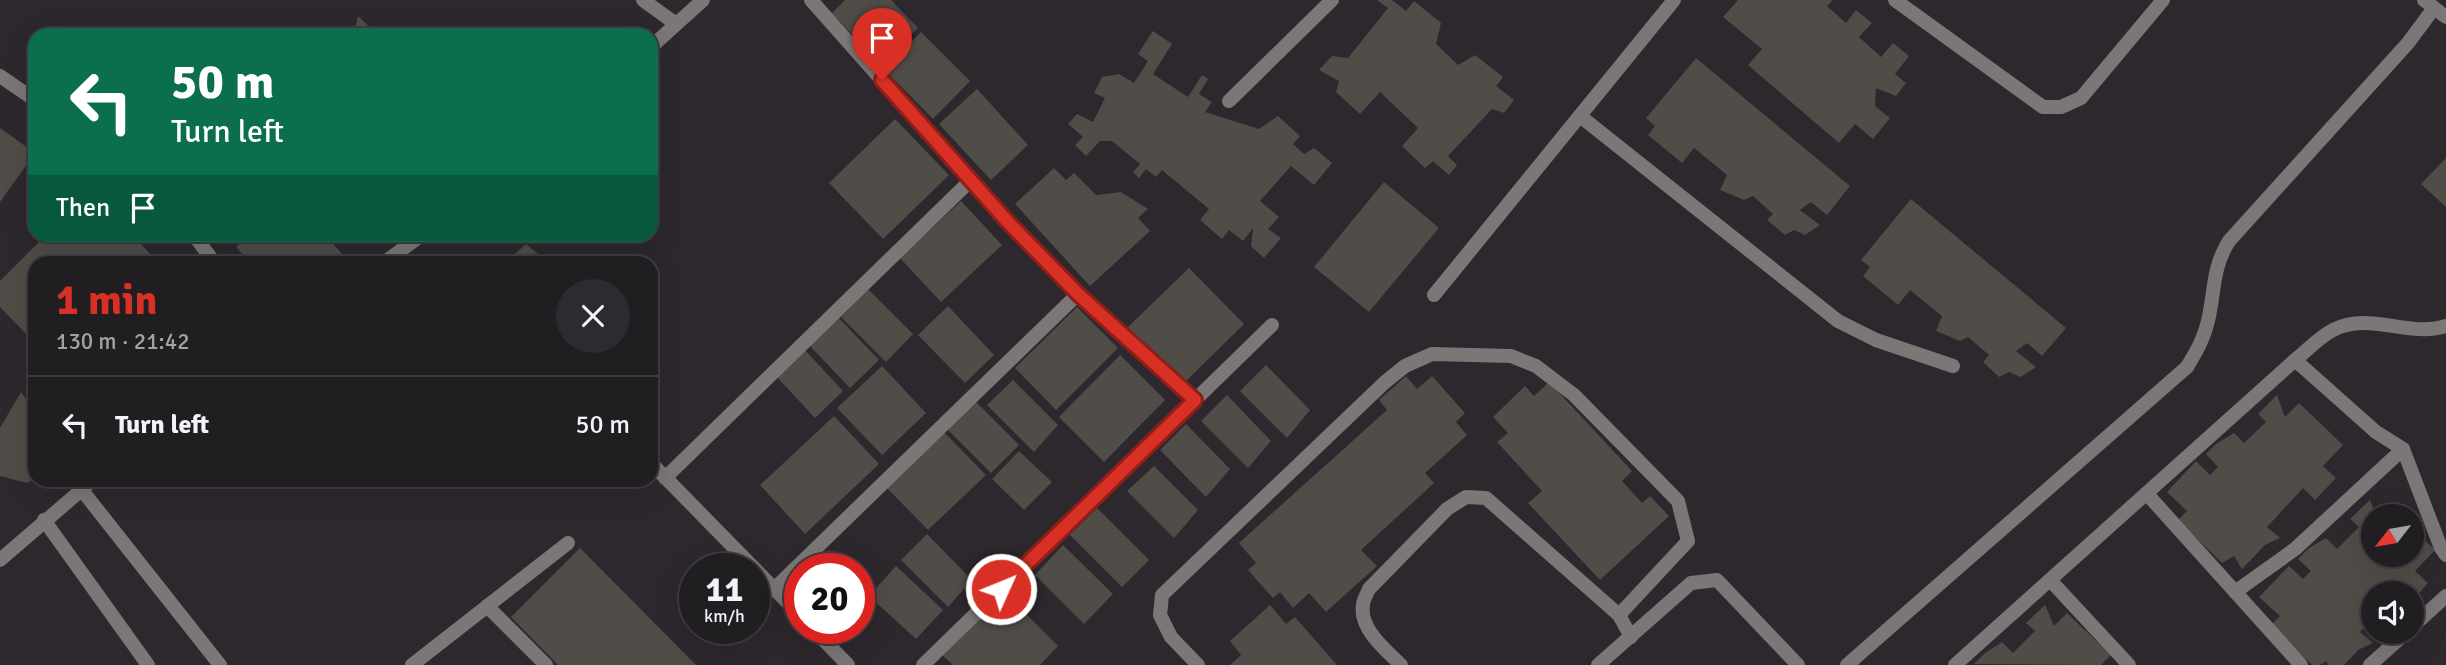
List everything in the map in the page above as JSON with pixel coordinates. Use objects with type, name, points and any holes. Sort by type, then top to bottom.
[{"type":"street","points":[[643,0],[676,24]]},
{"type":"street","points":[[658,41],[703,0]]},
{"type":"street","points":[[811,0],[970,180],[1078,294],[1195,400]]},
{"type":"street","points":[[1228,102],[1332,0]]},
{"type":"street","points":[[1434,295],[1674,0]]},
{"type":"street","points":[[1895,0],[2043,107],[2061,107],[2081,98],[2162,0]]},
{"type":"street","points":[[1847,665],[2187,367],[2201,344],[2208,321],[2218,258],[2229,241],[2408,43],[2435,8]]},
{"type":"street","points":[[0,76],[28,95]]},
{"type":"street","points":[[1580,116],[1838,321],[1876,340],[1953,366]]},
{"type":"street","points":[[665,478],[970,180]]},
{"type":"street","points":[[393,256],[412,242]]},
{"type":"street","points":[[774,589],[1078,294]]},
{"type":"street","points":[[1955,665],[2295,360],[2333,330],[2363,322],[2415,329],[2446,326]]},
{"type":"street","points":[[923,665],[1272,325]]},
{"type":"street","points":[[1198,665],[1171,637],[1160,615],[1162,595],[1384,383],[1405,366],[1432,354],[1511,356],[1536,366],[1574,395],[1678,501],[1688,541],[1619,615]]},
{"type":"street","points":[[2295,360],[2376,432],[2403,449],[2446,555]]},
{"type":"street","points":[[2235,592],[2295,549],[2403,449]]},
{"type":"street","points":[[658,470],[784,599]]},
{"type":"street","points":[[0,559],[84,487]]},
{"type":"street","points":[[81,489],[220,665]]},
{"type":"street","points":[[2147,494],[2301,665]]},
{"type":"street","points":[[1401,665],[1378,642],[1366,624],[1363,605],[1369,589],[1447,509],[1466,497],[1486,498],[1619,615],[1630,637]]},
{"type":"street","points":[[44,520],[149,665]]},
{"type":"street","points":[[412,665],[568,543]]},
{"type":"street","points":[[1598,665],[1691,583],[1717,580],[1798,665]]},
{"type":"street","points":[[2050,580],[2129,665]]},
{"type":"street","points":[[2424,616],[2446,596]]},
{"type":"street","points":[[487,607],[546,665]]},
{"type":"street","points":[[828,644],[848,665]]},
{"type":"street","points":[[2370,665],[2394,644]]},
{"type":"building","points":[[845,0],[891,0],[918,28],[880,64],[832,13]]},
{"type":"building","points":[[1377,0],[1392,0],[1406,11],[1414,1],[1441,23],[1436,44],[1458,65],[1475,55],[1503,77],[1496,86],[1514,100],[1504,113],[1492,109],[1448,156],[1457,165],[1449,175],[1433,161],[1425,168],[1402,146],[1418,128],[1380,92],[1360,114],[1336,92],[1339,81],[1319,70],[1332,56],[1348,58],[1388,8]]},
{"type":"building","points":[[1738,0],[1833,0],[1827,6],[1846,23],[1856,10],[1872,23],[1859,37],[1881,57],[1893,43],[1909,56],[1895,74],[1906,83],[1896,96],[1876,88],[1875,106],[1890,118],[1873,139],[1855,124],[1839,143],[1748,65],[1762,49],[1723,17]]},
{"type":"building","points":[[358,16],[371,28],[355,28]]},
{"type":"building","points":[[1153,31],[1172,44],[1153,74],[1188,97],[1202,75],[1208,79],[1199,94],[1212,102],[1205,112],[1259,129],[1278,116],[1300,136],[1293,144],[1304,154],[1314,148],[1332,163],[1314,185],[1291,166],[1260,201],[1279,217],[1268,229],[1281,238],[1264,258],[1251,246],[1253,228],[1243,241],[1229,230],[1222,239],[1200,220],[1209,209],[1162,170],[1156,177],[1146,169],[1139,178],[1133,172],[1140,164],[1112,141],[1100,141],[1086,156],[1075,145],[1083,137],[1068,124],[1077,114],[1093,122],[1105,98],[1094,93],[1102,77],[1119,74],[1134,83],[1148,61],[1138,54]]},
{"type":"building","points":[[921,32],[970,81],[933,119],[884,69]]},
{"type":"building","points":[[1696,58],[1850,186],[1827,215],[1811,202],[1800,210],[1820,225],[1805,235],[1794,230],[1785,235],[1767,220],[1773,214],[1753,196],[1744,200],[1720,190],[1727,175],[1694,148],[1682,163],[1648,135],[1655,126],[1646,118]]},
{"type":"building","points":[[977,89],[1028,145],[991,180],[939,124]]},
{"type":"building","points":[[895,119],[949,175],[883,239],[829,183]]},
{"type":"building","points":[[0,128],[28,148],[28,163],[0,202]]},
{"type":"building","points":[[2446,158],[2446,207],[2421,184]]},
{"type":"building","points":[[1054,168],[1066,180],[1074,173],[1096,195],[1121,192],[1148,209],[1138,218],[1150,231],[1090,286],[1015,204]]},
{"type":"building","points":[[1384,182],[1439,228],[1369,312],[1314,267]]},
{"type":"building","points":[[1911,199],[2066,328],[2042,356],[2027,343],[2016,351],[2036,367],[2021,377],[2009,372],[1999,377],[1983,362],[1989,355],[1968,337],[1960,341],[1936,331],[1942,316],[1910,290],[1898,305],[1863,276],[1870,267],[1861,260]]},
{"type":"building","points":[[961,201],[1002,245],[941,302],[900,258]]},
{"type":"building","points":[[39,242],[139,242],[152,256],[28,256],[28,336],[0,307],[0,281]]},
{"type":"building","points":[[242,242],[332,242],[344,256],[244,256],[236,247]]},
{"type":"building","points":[[526,244],[541,256],[513,256]]},
{"type":"building","points":[[1189,268],[1244,324],[1183,384],[1128,327]]},
{"type":"building","points":[[868,289],[913,334],[886,362],[841,317]]},
{"type":"building","points":[[948,306],[994,355],[965,383],[918,335]]},
{"type":"building","points":[[1077,307],[1118,348],[1056,410],[1015,368]]},
{"type":"building","points":[[837,316],[879,360],[850,388],[808,344]]},
{"type":"building","points":[[803,348],[843,391],[815,418],[775,375]]},
{"type":"building","points":[[1120,355],[1165,400],[1104,462],[1059,417]]},
{"type":"building","points":[[1266,365],[1310,410],[1287,438],[1240,391]]},
{"type":"building","points":[[882,366],[926,413],[882,455],[837,408]]},
{"type":"building","points":[[1406,376],[1417,389],[1432,376],[1465,413],[1456,422],[1467,435],[1425,473],[1434,483],[1361,550],[1377,566],[1326,612],[1309,593],[1293,608],[1280,592],[1273,598],[1248,570],[1256,563],[1239,543],[1387,410],[1379,400]]},
{"type":"building","points":[[1013,380],[1058,425],[1034,452],[987,405]]},
{"type":"building","points":[[1549,382],[1632,471],[1622,481],[1642,503],[1650,496],[1669,516],[1600,580],[1528,503],[1542,491],[1497,442],[1508,433],[1493,417],[1525,386],[1534,396]]},
{"type":"building","points":[[21,392],[28,402],[27,483],[0,476],[0,428]]},
{"type":"building","points":[[1227,395],[1271,441],[1248,468],[1201,421]]},
{"type":"building","points":[[2277,395],[2285,417],[2299,403],[2343,445],[2323,466],[2336,478],[2315,500],[2303,488],[2267,527],[2280,538],[2265,545],[2242,569],[2234,556],[2222,563],[2178,520],[2187,511],[2167,492],[2196,461],[2210,475],[2218,467],[2206,454],[2234,433],[2244,443],[2266,422],[2258,414]]},
{"type":"building","points":[[975,401],[1019,445],[991,473],[947,429]]},
{"type":"building","points":[[834,416],[879,464],[805,534],[760,485]]},
{"type":"building","points":[[1186,424],[1230,469],[1206,497],[1160,450]]},
{"type":"building","points":[[943,431],[986,475],[928,530],[885,486]]},
{"type":"building","points":[[1019,451],[1052,482],[1024,510],[992,479]]},
{"type":"building","points":[[1154,466],[1198,510],[1174,538],[1127,491]]},
{"type":"building","points":[[1097,508],[1149,560],[1122,587],[1070,535]]},
{"type":"building","points":[[2361,509],[2361,567],[2419,567],[2415,571],[2428,583],[2424,588],[2424,581],[2361,581],[2361,644],[2371,644],[2358,650],[2344,665],[2329,665],[2326,661],[2320,665],[2312,665],[2271,625],[2280,616],[2259,597],[2289,566],[2303,579],[2311,571],[2298,559],[2309,548],[2326,538],[2337,549],[2359,527],[2350,519]]},
{"type":"building","points":[[927,534],[972,580],[948,607],[901,560]]},
{"type":"building","points":[[2424,539],[2435,550],[2424,562]]},
{"type":"building","points":[[1063,545],[1113,594],[1084,624],[1035,575]]},
{"type":"building","points":[[580,548],[696,665],[558,665],[511,617]]},
{"type":"building","points":[[896,566],[943,610],[916,639],[875,601],[875,589]]},
{"type":"building","points":[[1003,591],[1058,646],[1040,665],[953,665],[941,654]]},
{"type":"building","points":[[1270,605],[1286,624],[1295,617],[1337,665],[1230,665],[1241,655],[1230,641]]},
{"type":"building","points":[[2045,605],[2054,626],[2067,613],[2111,655],[2101,665],[1974,664],[2002,642],[2013,653],[2035,631],[2026,623]]},
{"type":"route","points":[[882,80],[1006,220],[1078,294],[1195,400],[1001,589]]}]
